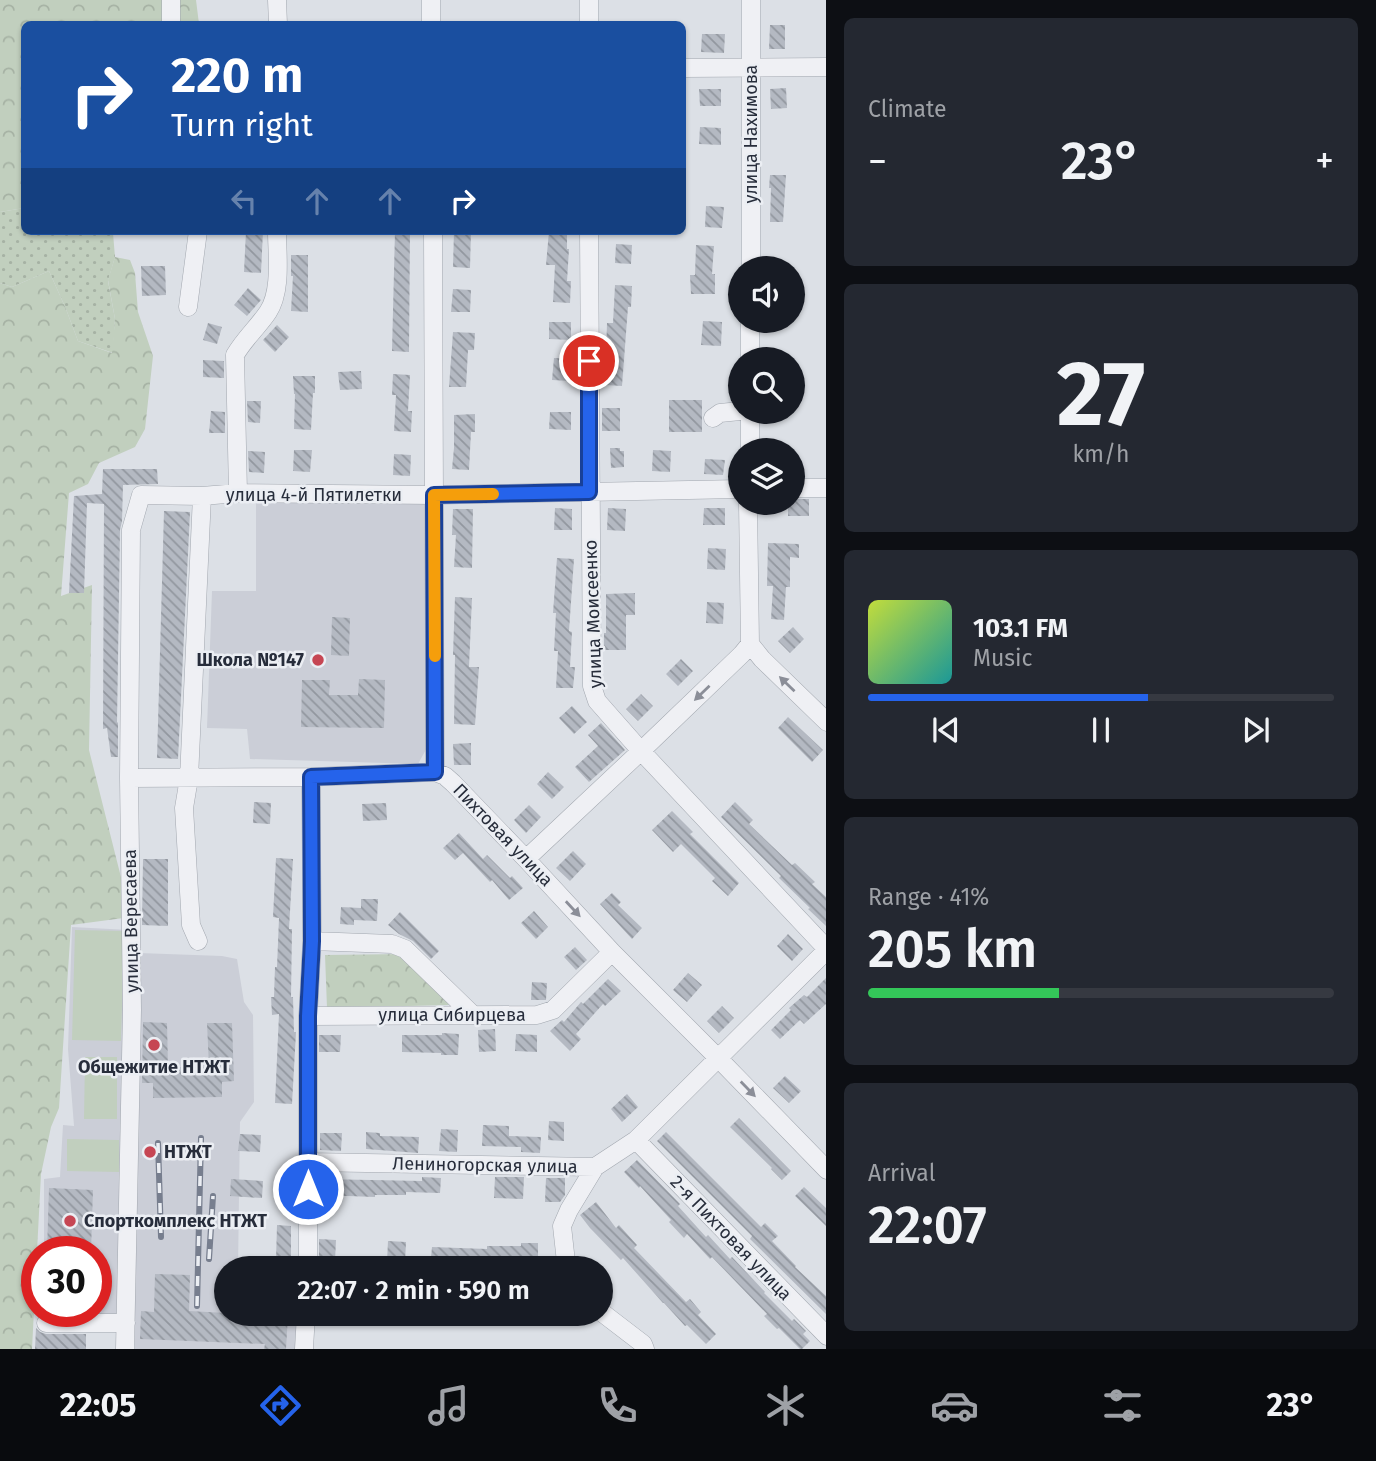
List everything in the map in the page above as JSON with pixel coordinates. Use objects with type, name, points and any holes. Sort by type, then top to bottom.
[{"type":"street","points":[[171,0],[171,21]]},
{"type":"street","points":[[277,0],[278,21]]},
{"type":"street","points":[[431,0],[431,21]]},
{"type":"street","points":[[589,0],[589,21]]},
{"type":"street","name":"улица Нахимова","points":[[751,0],[751,256]]},
{"type":"street","points":[[686,68],[826,67]]},
{"type":"street","points":[[188,307],[197,235]]},
{"type":"street","points":[[238,494],[234,355],[269,310],[276,292],[277,235]]},
{"type":"street","name":"Пихтовая улица","points":[[433,235],[435,772],[453,783],[612,952],[826,1169]]},
{"type":"street","name":"улица Моисеенко","points":[[589,235],[592,686],[597,701],[641,751],[826,948]]},
{"type":"street","points":[[713,418],[720,413],[728,412]]},
{"type":"street","points":[[805,488],[826,488]]},
{"type":"street","name":"улица 4-й Пятилетки","points":[[141,495],[434,495],[728,489]]},
{"type":"street","name":"улица Вересаева","points":[[125,1349],[132,1010],[129,778],[131,530],[141,495]]},
{"type":"street","points":[[198,941],[191,925],[184,808],[188,778],[201,496]]},
{"type":"street","points":[[748,515],[750,644],[826,721]]},
{"type":"street","points":[[526,859],[750,644]]},
{"type":"street","points":[[129,778],[311,777],[435,772]]},
{"type":"street","points":[[308,1256],[311,777]]},
{"type":"street","points":[[312,941],[392,944],[405,949],[472,1015]]},
{"type":"street","name":"Лениногорская улица","points":[[308,1162],[595,1167],[636,1140],[826,950]]},
{"type":"street","name":"улица Сибирцева","points":[[308,1016],[537,1015],[553,1010],[612,952]]},
{"type":"street","name":"2-я Пихтовая улица","points":[[636,1140],[826,1335]]},
{"type":"street","points":[[565,1256],[562,1226],[595,1167]]},
{"type":"street","points":[[613,1321],[643,1344],[645,1349]]},
{"type":"street","points":[[112,1323],[127,1323]]},
{"type":"street","points":[[304,1349],[305,1326]]},
{"type":"shaded area","name":"Школа №147","points":[[256,500],[424,504],[429,744],[418,764],[250,759],[247,729],[207,728],[212,591],[256,591]]},
{"type":"shaded area","name":"НТЖТ","points":[[72,927],[129,930],[139,953],[237,959],[244,1002],[253,1015],[254,1102],[240,1122],[238,1256],[214,1256],[214,1326],[306,1326],[305,1349],[135,1349],[135,1317],[112,1316],[112,1236],[44,1236],[44,1179],[60,1177],[63,1125],[74,1126],[68,1049]]},
{"type":"green space","points":[[0,0],[196,0],[199,21],[21,21],[21,208],[0,212]]},
{"type":"green space","points":[[21,208],[21,235],[113,235],[115,257],[108,281],[115,319],[113,353],[78,341],[49,271],[12,287],[0,283],[0,212]]},
{"type":"green space","points":[[115,257],[130,260],[135,273],[138,312],[153,356],[145,429],[135,447],[99,463],[88,484],[69,493],[61,596],[92,585],[89,750],[131,917],[71,925],[59,1108],[51,1127],[41,1174],[38,1236],[21,1236],[21,1327],[33,1327],[32,1349],[0,1349],[0,283],[12,287],[49,271],[78,341],[112,353],[115,319],[108,280]]},
{"type":"green space","points":[[75,930],[124,931],[121,1041],[72,1040]]},
{"type":"green space","points":[[406,954],[449,1005],[327,1008],[325,955]]},
{"type":"green space","points":[[85,1057],[117,1057],[117,1119],[84,1119]]},
{"type":"green space","points":[[67,1139],[119,1140],[119,1172],[67,1171]]},
{"type":"building","points":[[770,25],[785,25],[785,49],[769,49]]},
{"type":"building","points":[[702,34],[725,34],[724,53],[701,52]]},
{"type":"building","points":[[786,88],[787,108],[771,109],[770,89]]},
{"type":"building","points":[[699,89],[721,89],[721,106],[700,106]]},
{"type":"building","points":[[700,127],[721,128],[721,145],[699,144]]},
{"type":"building","points":[[770,175],[786,175],[783,222],[770,222]]},
{"type":"building","points":[[706,206],[724,207],[722,228],[705,227]]},
{"type":"building","points":[[246,235],[263,235],[261,273],[244,272]]},
{"type":"building","points":[[395,235],[410,235],[409,352],[392,351]]},
{"type":"building","points":[[454,235],[471,235],[470,268],[453,267]]},
{"type":"building","points":[[549,235],[567,235],[570,303],[553,302],[555,265],[546,265]]},
{"type":"building","points":[[616,244],[632,245],[631,264],[615,263]]},
{"type":"building","points":[[696,245],[714,246],[712,274],[715,274],[715,294],[691,294],[690,275],[695,275]]},
{"type":"building","points":[[291,255],[308,255],[308,312],[291,311]]},
{"type":"building","points":[[141,266],[165,266],[166,295],[142,296]]},
{"type":"building","points":[[615,285],[632,286],[622,386],[605,385],[607,323],[613,323]]},
{"type":"building","points":[[248,288],[261,300],[247,316],[234,305]]},
{"type":"building","points":[[453,289],[471,290],[470,312],[451,312]]},
{"type":"building","points":[[703,321],[722,322],[721,346],[701,345]]},
{"type":"building","points":[[549,322],[571,322],[571,340],[549,339]]},
{"type":"building","points":[[208,323],[222,327],[217,344],[203,340]]},
{"type":"building","points":[[277,325],[289,337],[275,352],[263,340]]},
{"type":"building","points":[[453,332],[475,333],[474,350],[468,350],[466,387],[449,387]]},
{"type":"building","points":[[554,358],[571,359],[570,381],[552,380]]},
{"type":"building","points":[[203,360],[224,361],[224,378],[203,377]]},
{"type":"building","points":[[361,371],[362,389],[340,390],[338,372]]},
{"type":"building","points":[[393,374],[410,375],[408,411],[412,411],[411,432],[394,431],[396,395],[392,395]]},
{"type":"building","points":[[293,376],[315,376],[311,430],[294,429]]},
{"type":"building","points":[[669,400],[702,400],[702,432],[669,432]]},
{"type":"building","points":[[247,401],[261,401],[260,423],[248,422]]},
{"type":"building","points":[[602,408],[620,408],[620,431],[602,431]]},
{"type":"building","points":[[211,411],[225,412],[225,433],[209,433]]},
{"type":"building","points":[[550,412],[571,412],[571,430],[549,429]]},
{"type":"building","points":[[475,414],[469,470],[452,469],[454,415]]},
{"type":"building","points":[[610,448],[624,451],[624,467],[611,468]]},
{"type":"building","points":[[294,450],[312,450],[310,472],[293,471]]},
{"type":"building","points":[[653,450],[671,451],[670,472],[652,471]]},
{"type":"building","points":[[248,451],[265,452],[264,473],[249,472]]},
{"type":"building","points":[[394,454],[411,455],[410,476],[393,475]]},
{"type":"building","points":[[705,459],[725,460],[723,475],[704,474]]},
{"type":"building","points":[[103,469],[157,469],[158,484],[123,485],[120,530],[118,757],[111,757],[107,728],[103,729],[104,504],[87,503],[84,593],[69,593],[74,496],[102,494]]},
{"type":"building","points":[[805,499],[809,499],[809,516],[788,516],[805,515]]},
{"type":"building","points":[[555,508],[572,509],[572,530],[554,530]]},
{"type":"building","points":[[608,508],[626,509],[625,531],[607,530]]},
{"type":"building","points":[[704,508],[725,508],[725,525],[703,525]]},
{"type":"building","points":[[453,509],[473,509],[472,568],[454,567],[456,535],[452,535]]},
{"type":"building","points":[[164,511],[190,512],[178,759],[157,758]]},
{"type":"building","points":[[768,543],[799,544],[799,558],[790,557],[790,587],[786,587],[784,620],[771,619],[773,586],[767,586]]},
{"type":"building","points":[[708,548],[726,549],[725,570],[707,569]]},
{"type":"building","points":[[557,558],[574,559],[569,631],[572,632],[570,667],[575,667],[573,688],[556,688],[558,651],[554,651],[556,613],[553,613]]},
{"type":"building","points":[[635,593],[635,615],[626,615],[626,650],[604,650],[606,594]]},
{"type":"building","points":[[455,597],[472,598],[469,667],[479,667],[475,725],[454,724]]},
{"type":"building","points":[[707,602],[724,603],[723,624],[706,623]]},
{"type":"building","points":[[332,617],[350,618],[349,656],[331,655]]},
{"type":"building","points":[[793,627],[804,639],[790,653],[778,641]]},
{"type":"building","points":[[681,659],[693,671],[678,686],[666,674]]},
{"type":"building","points":[[359,679],[385,680],[384,728],[301,727],[302,680],[330,680],[329,695],[358,695]]},
{"type":"building","points":[[641,694],[653,706],[638,721],[626,709]]},
{"type":"building","points":[[572,706],[587,722],[574,734],[559,718]]},
{"type":"building","points":[[788,717],[823,750],[812,762],[778,728]]},
{"type":"building","points":[[601,723],[625,750],[589,782],[575,767],[598,746],[588,735]]},
{"type":"building","points":[[471,743],[471,765],[454,765],[453,744]]},
{"type":"building","points":[[548,772],[564,787],[552,799],[537,784]]},
{"type":"building","points":[[254,802],[271,803],[270,824],[253,823]]},
{"type":"building","points":[[735,802],[753,820],[749,824],[792,865],[795,863],[815,882],[812,884],[826,897],[826,926],[779,878],[781,876],[721,817]]},
{"type":"building","points":[[386,803],[387,820],[363,821],[362,804]]},
{"type":"building","points":[[529,805],[541,817],[526,833],[514,820]]},
{"type":"building","points":[[672,811],[693,832],[690,834],[739,883],[728,896],[712,881],[715,878],[681,844],[673,852],[652,830]]},
{"type":"building","points":[[459,833],[483,859],[487,855],[523,888],[509,900],[463,853],[455,860],[443,848]]},
{"type":"building","points":[[573,851],[586,864],[570,881],[556,868]]},
{"type":"building","points":[[276,858],[293,859],[289,929],[292,929],[291,997],[296,1032],[292,1104],[275,1103],[279,1014],[272,1015],[271,997],[274,997],[279,918],[273,917]]},
{"type":"building","points":[[143,859],[168,859],[168,926],[142,925]]},
{"type":"building","points":[[612,893],[621,902],[618,905],[642,928],[632,939],[600,904]]},
{"type":"building","points":[[361,899],[378,899],[377,921],[354,920],[354,925],[340,924],[341,907],[361,908]]},
{"type":"building","points":[[534,911],[548,927],[536,939],[521,923]]},
{"type":"building","points":[[400,912],[439,951],[431,959],[413,941],[388,925]]},
{"type":"building","points":[[788,934],[803,949],[792,961],[777,946]]},
{"type":"building","points":[[575,947],[587,960],[576,970],[564,957]]},
{"type":"building","points":[[688,973],[702,985],[687,1002],[673,990]]},
{"type":"building","points":[[826,978],[826,1004],[804,1024],[800,1020],[780,1039],[771,1030],[791,1010],[789,1008],[804,995],[807,997]]},
{"type":"building","points":[[608,979],[621,991],[605,1006],[603,1004],[576,1034],[581,1039],[570,1051],[550,1031],[562,1020],[564,1022],[581,1002],[583,1004]]},
{"type":"building","points":[[532,982],[547,983],[546,1000],[531,1000]]},
{"type":"building","points":[[722,1006],[734,1018],[719,1033],[707,1021]]},
{"type":"building","name":"Общежитие НТЖТ","points":[[143,1022],[167,1023],[168,1067],[209,1067],[207,1023],[232,1023],[234,1081],[222,1082],[222,1097],[153,1098],[153,1083],[142,1083]]},
{"type":"building","points":[[495,1029],[496,1051],[479,1052],[478,1030]]},
{"type":"building","points":[[459,1034],[458,1055],[402,1052],[402,1035]]},
{"type":"building","points":[[516,1034],[537,1035],[537,1052],[515,1051]]},
{"type":"building","points":[[319,1035],[341,1035],[340,1052],[319,1052]]},
{"type":"building","points":[[785,1076],[801,1091],[789,1103],[773,1088]]},
{"type":"building","points":[[627,1094],[638,1107],[622,1122],[611,1109]]},
{"type":"building","points":[[739,1118],[791,1171],[782,1180],[730,1127]]},
{"type":"building","points":[[549,1121],[564,1122],[564,1141],[548,1140]]},
{"type":"building","points":[[483,1125],[509,1126],[509,1136],[541,1137],[540,1153],[521,1152],[521,1147],[482,1146]]},
{"type":"building","points":[[441,1129],[458,1130],[457,1152],[439,1151]]},
{"type":"building","points":[[366,1132],[380,1133],[380,1136],[419,1137],[418,1153],[366,1149]]},
{"type":"building","points":[[666,1132],[761,1227],[765,1223],[778,1236],[772,1241],[826,1296],[826,1314],[750,1239],[752,1236],[657,1141]]},
{"type":"building","points":[[320,1133],[342,1133],[341,1151],[320,1150]]},
{"type":"building","points":[[240,1134],[261,1135],[260,1152],[238,1151]]},
{"type":"building","points":[[637,1160],[680,1204],[678,1206],[706,1237],[708,1235],[730,1259],[732,1257],[792,1321],[794,1319],[806,1331],[803,1334],[810,1341],[802,1349],[764,1316],[767,1314],[712,1257],[710,1259],[687,1234],[684,1238],[669,1222],[671,1220],[624,1172]]},
{"type":"building","points":[[422,1177],[441,1178],[440,1193],[406,1192],[406,1195],[375,1197],[320,1195],[320,1179],[422,1181]]},
{"type":"building","points":[[495,1177],[524,1177],[523,1199],[494,1198]]},
{"type":"building","points":[[546,1178],[565,1178],[565,1195],[560,1202],[545,1202]]},
{"type":"building","points":[[231,1179],[263,1181],[262,1198],[230,1196]]},
{"type":"building","points":[[804,1187],[826,1208],[826,1226],[795,1196]]},
{"type":"building","name":"Спорткомплекс НТЖТ","points":[[49,1188],[93,1190],[91,1236],[47,1236]]},
{"type":"building","points":[[596,1202],[616,1228],[619,1225],[637,1245],[634,1248],[686,1302],[690,1299],[701,1312],[698,1315],[716,1334],[706,1344],[685,1326],[623,1258],[621,1260],[590,1228],[580,1215]]},
{"type":"building","points":[[277,1225],[291,1226],[291,1256],[276,1256]]},
{"type":"building","points":[[319,1239],[336,1240],[335,1256],[319,1256]]},
{"type":"building","points":[[388,1241],[406,1242],[405,1256],[387,1256]]},
{"type":"building","points":[[521,1243],[538,1243],[538,1256],[431,1256],[432,1247],[487,1249],[487,1246],[521,1246]]},
{"type":"building","points":[[155,1274],[190,1275],[189,1311],[214,1312],[214,1326],[287,1326],[286,1349],[264,1349],[265,1344],[140,1339],[141,1311],[154,1312]]},
{"type":"building","points":[[36,1328],[46,1334],[86,1334],[86,1349],[35,1349]]},
{"type":"railway","points":[[197,1306],[201,1138]]},
{"type":"railway","points":[[158,1143],[161,1237]]},
{"type":"railway","points":[[209,1259],[213,1196]]},
{"type":"slow traffic","points":[[435,656],[434,495],[493,494]]},
{"type":"place","name":"Школа №147","points":[[318,660]]},
{"type":"place","name":"Общежитие НТЖТ","points":[[154,1045]]},
{"type":"place","name":"НТЖТ","points":[[150,1152]]},
{"type":"place","name":"Спорткомплекс НТЖТ","points":[[70,1221]]},
{"type":"route","points":[[308,1189],[308,1016],[312,941],[311,777],[435,772],[434,495],[589,492],[589,361]]}]
